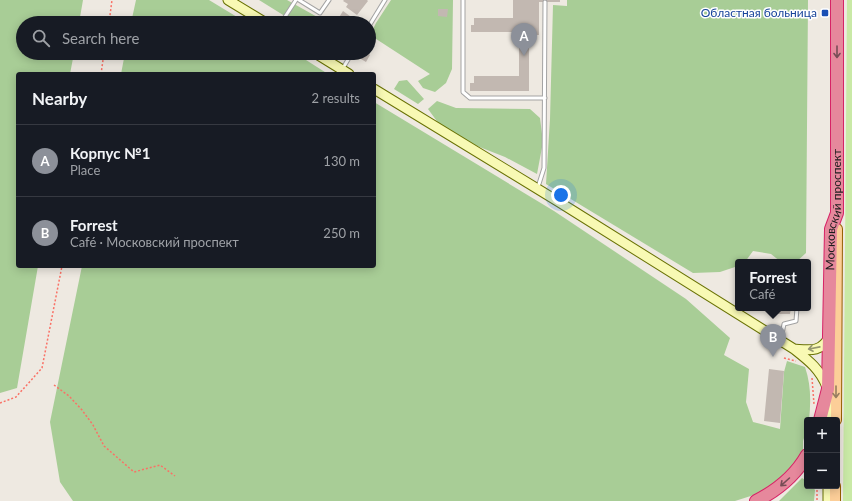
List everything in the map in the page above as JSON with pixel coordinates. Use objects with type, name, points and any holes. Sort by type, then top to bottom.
[{"type":"highway","name":"Московский проспект","points":[[837,0],[837,213]]},
{"type":"highway","points":[[821,417],[828,389],[831,229],[837,213]]},
{"type":"highway","points":[[756,501],[784,484],[792,476],[804,459]]},
{"type":"main road","name":"Московский проспект","points":[[836,417],[837,213]]},
{"type":"main road","points":[[835,489],[835,501]]},
{"type":"street","points":[[228,0],[254,16]]},
{"type":"street","points":[[326,60],[346,72]]},
{"type":"street","points":[[376,90],[537,188],[794,349],[818,369],[823,377],[828,389],[828,417]]},
{"type":"street","points":[[794,349],[817,349],[822,346],[829,337]]},
{"type":"street","points":[[828,489],[828,501]]},
{"type":"lane","points":[[286,16],[298,0],[320,13],[329,0]]},
{"type":"lane","points":[[375,16],[385,0]]},
{"type":"lane","points":[[463,0],[464,92],[470,98],[545,98]]},
{"type":"lane","points":[[537,188],[544,168],[545,2]]},
{"type":"lane","points":[[346,72],[350,60]]},
{"type":"lane","points":[[781,341],[784,324],[796,321],[796,311]]},
{"type":"path","points":[[110,16],[112,0]]},
{"type":"path","points":[[101,72],[103,60]]},
{"type":"path","points":[[0,403],[16,398],[42,368],[62,268]]},
{"type":"path","points":[[784,358],[798,362]]},
{"type":"path","points":[[812,377],[814,405]]},
{"type":"path","points":[[54,385],[69,396],[82,410],[93,425],[104,446],[134,472],[160,465],[175,476]]},
{"type":"path","points":[[817,489],[817,501]]},
{"type":"green space","points":[[0,0],[83,0],[80,16],[16,16],[16,60],[73,60],[70,72],[16,72],[16,268],[38,268],[17,388],[0,393]]},
{"type":"green space","points":[[136,0],[209,0],[235,16],[133,16]]},
{"type":"green space","points":[[259,0],[287,0],[316,16],[285,16]]},
{"type":"green space","points":[[391,0],[453,0],[452,69],[446,83],[435,92],[423,88],[418,81],[430,74],[376,39],[376,23]]},
{"type":"green space","points":[[567,0],[808,0],[806,253],[799,259],[777,259],[771,254],[753,251],[747,259],[735,259],[735,267],[720,272],[693,273],[546,184],[550,119],[553,5],[567,6]]},
{"type":"green space","points":[[847,0],[852,0],[852,501],[843,501]]},
{"type":"green space","points":[[124,60],[306,60],[325,72],[121,72]]},
{"type":"green space","points":[[407,80],[424,99],[418,104],[394,89],[399,81]]},
{"type":"green space","points":[[437,101],[456,108],[530,109],[540,118],[543,142],[537,174],[505,157],[477,146],[439,124],[428,109]]},
{"type":"green space","points":[[376,103],[554,211],[686,299],[730,338],[724,355],[749,369],[746,402],[753,422],[780,429],[784,372],[787,361],[805,367],[810,393],[809,417],[804,417],[803,451],[794,464],[781,478],[757,494],[735,501],[73,501],[60,482],[50,422],[82,268],[376,268]]},
{"type":"green space","points":[[802,478],[804,479],[804,489],[815,490],[814,501],[779,501]]},
{"type":"building","points":[[513,0],[560,0],[560,2],[539,2],[539,35],[529,35],[529,91],[470,91],[470,83],[474,83],[474,76],[519,76],[519,30],[513,30],[513,32],[471,32],[471,25],[474,25],[474,18],[513,18]]},
{"type":"building","points":[[343,1],[368,1],[357,15],[346,7],[348,4]]},
{"type":"building","points":[[438,9],[448,9],[447,17],[438,16]]},
{"type":"building","points":[[343,11],[350,16],[340,16]]},
{"type":"building","points":[[777,311],[790,311],[790,314],[777,314]]},
{"type":"building","points":[[769,369],[784,371],[780,423],[764,421]]},
{"type":"place","name":"Областная больница","points":[[825,13]]},
{"type":"place","name":"Корпус №1","points":[[524,56]]},
{"type":"place","name":"Forrest","points":[[773,357]]}]
